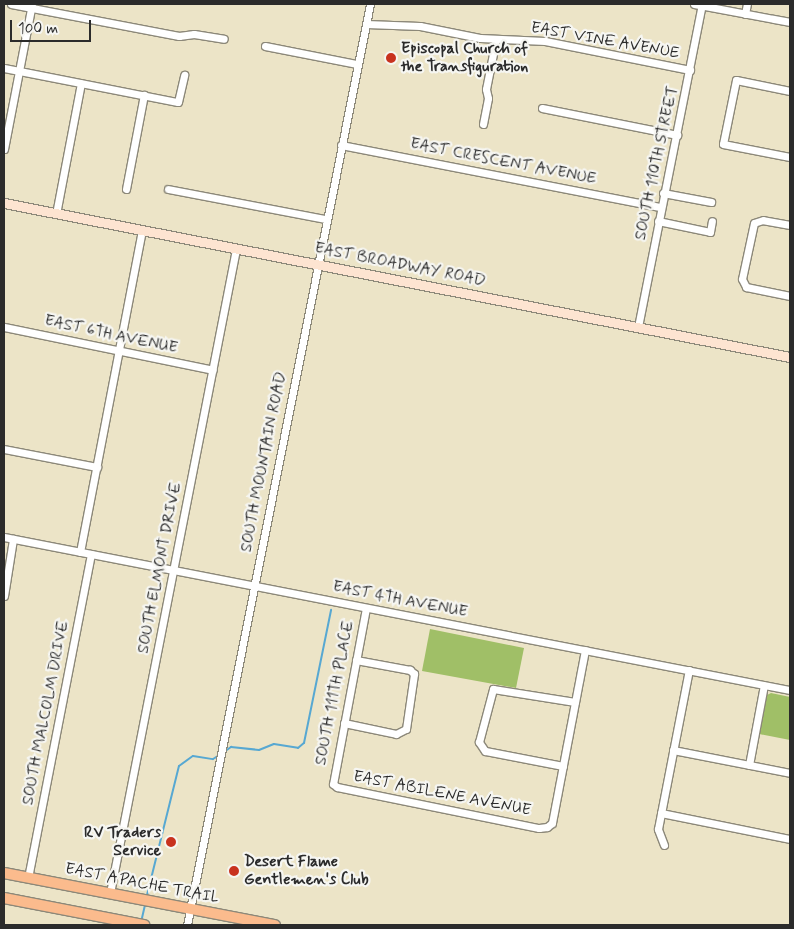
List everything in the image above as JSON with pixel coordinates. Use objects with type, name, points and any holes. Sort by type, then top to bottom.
[{"type":"main road","name":"EAST BROADWAY ROAD","points":[[4,203],[790,357]]},
{"type":"main road","name":"EAST APACHE TRAIL","points":[[4,873],[275,925]]},
{"type":"main road","points":[[4,898],[144,925]]},
{"type":"street","points":[[11,4],[32,6],[179,36],[194,34],[224,40]]},
{"type":"street","name":"SOUTH MOUNTAIN ROAD","points":[[187,925],[340,145],[370,4]]},
{"type":"street","points":[[694,4],[790,22]]},
{"type":"street","points":[[745,14],[747,4]]},
{"type":"street","name":"SOUTH 110TH STREET","points":[[638,327],[663,193],[677,135],[702,5]]},
{"type":"street","points":[[4,149],[5,134],[32,6]]},
{"type":"street","name":"EAST VINE AVENUE","points":[[366,24],[420,26],[496,38],[545,42],[690,70]]},
{"type":"street","points":[[483,124],[488,98],[486,89],[496,38]]},
{"type":"street","points":[[265,46],[357,64]]},
{"type":"street","points":[[4,68],[178,102],[184,76]]},
{"type":"street","points":[[790,91],[736,80],[723,144],[790,157]]},
{"type":"street","points":[[56,214],[81,83]]},
{"type":"street","points":[[126,189],[144,95]]},
{"type":"street","points":[[542,108],[677,135]]},
{"type":"street","name":"EAST CRESCENT AVENUE","points":[[340,145],[661,206]]},
{"type":"street","points":[[168,189],[326,219]]},
{"type":"street","points":[[663,193],[711,202]]},
{"type":"street","points":[[658,221],[710,232],[712,221]]},
{"type":"street","points":[[790,225],[756,221],[749,243],[742,279],[744,285],[790,296]]},
{"type":"street","points":[[80,552],[142,230]]},
{"type":"street","name":"SOUTH ELMONT DRIVE","points":[[110,893],[236,249]]},
{"type":"street","name":"EAST 6TH AVENUE","points":[[4,327],[213,370]]},
{"type":"street","points":[[4,449],[97,467]]},
{"type":"street","name":"EAST 4TH AVENUE","points":[[4,537],[790,690]]},
{"type":"street","points":[[4,596],[13,539]]},
{"type":"street","name":"SOUTH MALCOLM DRIVE","points":[[28,878],[91,554]]},
{"type":"street","name":"SOUTH 111TH PLACE","points":[[333,784],[366,608]]},
{"type":"street","points":[[575,702],[493,689],[489,693],[481,747],[485,751],[563,766],[585,650]]},
{"type":"street","points":[[344,723],[402,732],[408,720],[414,674],[410,670],[356,660]]},
{"type":"street","points":[[664,845],[658,829],[689,670]]},
{"type":"street","points":[[749,765],[764,685]]},
{"type":"street","points":[[673,750],[790,773]]},
{"type":"street","name":"EAST ABILENE AVENUE","points":[[333,784],[337,787],[547,827],[552,823],[563,766]]},
{"type":"street","points":[[661,813],[790,839]]},
{"type":"green space","points":[[430,629],[524,648],[516,688],[422,671]]},
{"type":"green space","points":[[771,693],[790,697],[790,740],[759,734],[767,695]]},
{"type":"waterway","points":[[224,752],[231,747],[259,750],[274,744],[298,748],[304,743],[331,610]]},
{"type":"waterway","points":[[147,895],[179,766],[193,756],[213,759],[218,756]]},
{"type":"waterway","points":[[142,918],[145,905]]},
{"type":"place","name":"Episcopal Church of the Transfiguration","points":[[391,58]]},
{"type":"place","name":"RV Traders Service","points":[[171,842]]},
{"type":"place","name":"Desert Flame Gentlemen's Club","points":[[234,871]]}]
